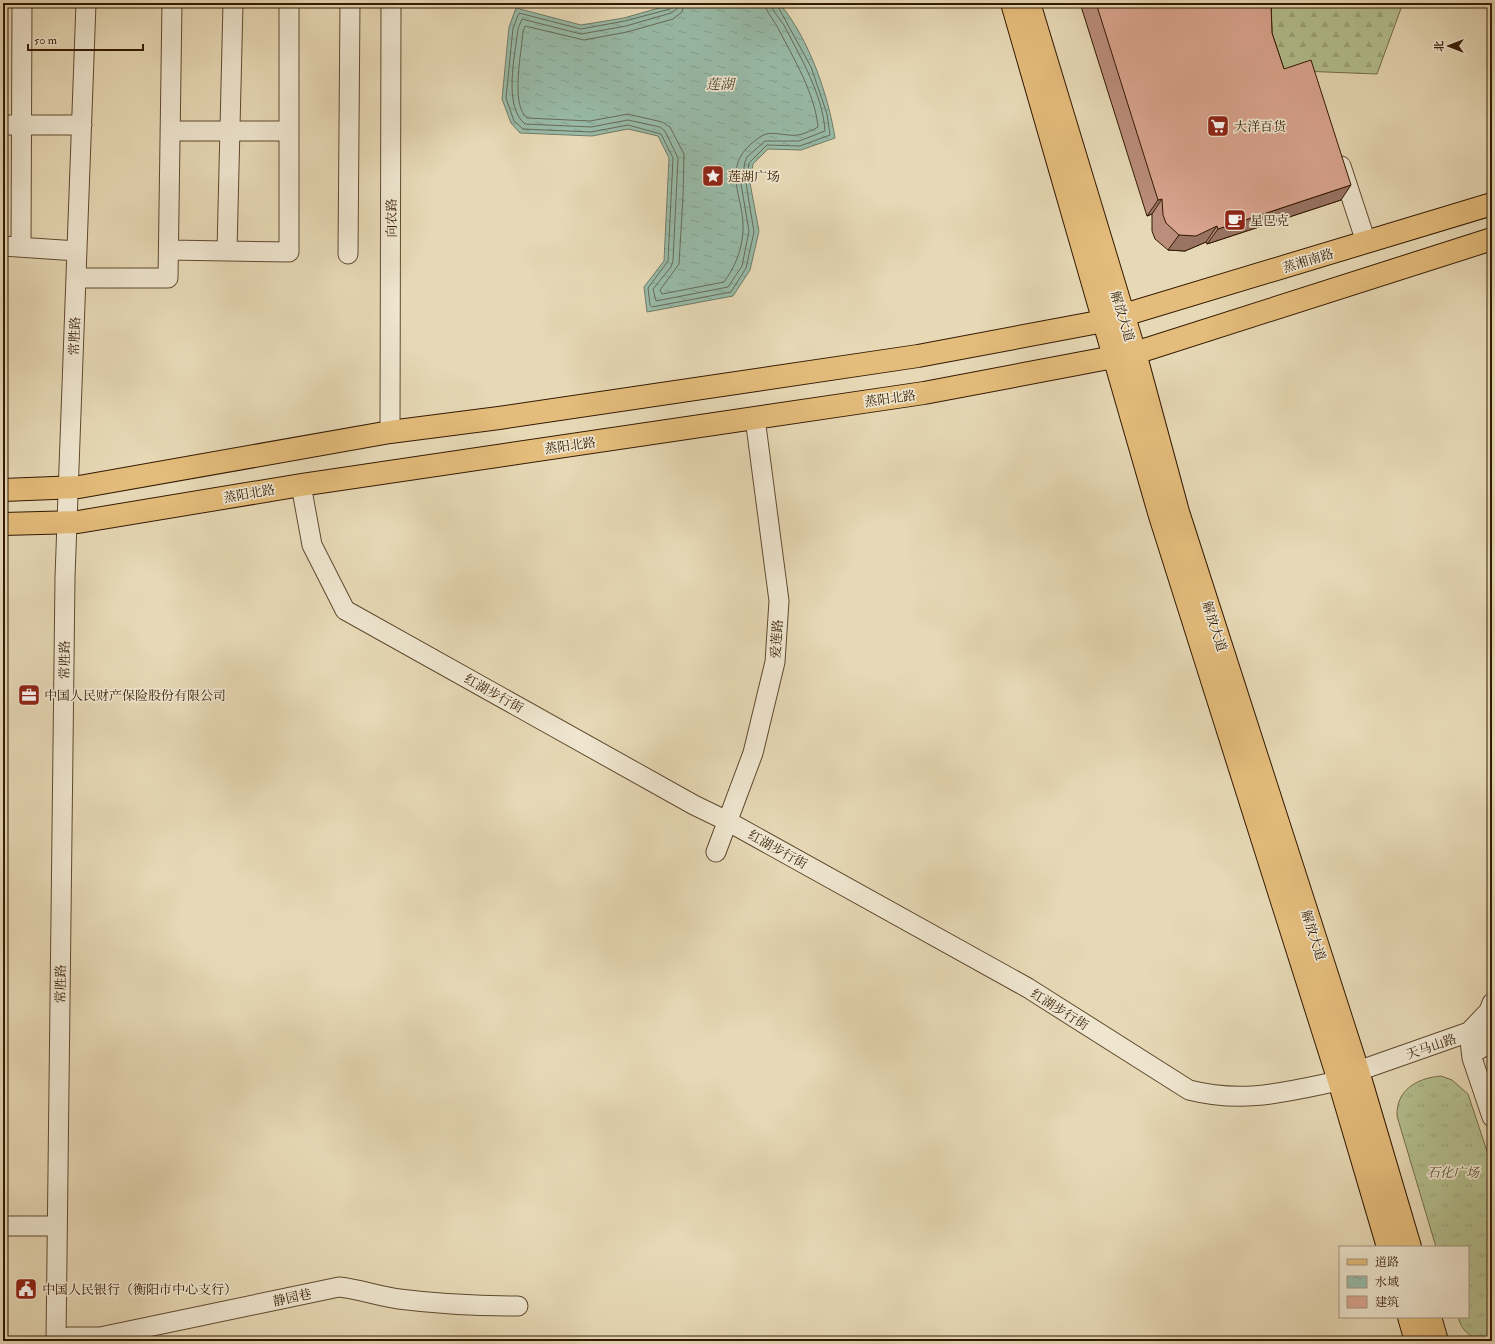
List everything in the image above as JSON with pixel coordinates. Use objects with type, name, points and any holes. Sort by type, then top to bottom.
[{"type":"main road","name":"解放大道","points":[[1012,3],[1114,318]]},
{"type":"main road","name":"解放大道","points":[[1028,3],[1124,355],[1160,516],[1348,1076],[1410,1246]]},
{"type":"main road","name":"蒸湘南路","points":[[1114,318],[1492,204]]},
{"type":"main road","points":[[1124,355],[1492,239]]},
{"type":"main road","points":[[3,490],[74,487],[390,432],[499,418],[918,356],[1114,318]]},
{"type":"main road","name":"蒸阳北路","points":[[3,524],[73,522],[301,484],[924,393],[1124,355]]},
{"type":"main road","name":"解放大道","points":[[1348,1076],[1388,1246]]},
{"type":"main road","points":[[1409,1318],[1416,1341]]},
{"type":"main road","points":[[1430,1318],[1437,1341]]},
{"type":"street","points":[[22,3],[22,125],[12,247],[77,251]]},
{"type":"street","name":"常胜路","points":[[64,1340],[57,1226],[74,487],[77,251],[86,3]]},
{"type":"street","name":"常胜路","points":[[74,487],[86,278],[96,3]]},
{"type":"street","points":[[86,278],[168,278],[172,3]]},
{"type":"street","points":[[227,251],[233,3]]},
{"type":"street","points":[[169,250],[289,252],[289,3]]},
{"type":"street","points":[[348,254],[350,3]]},
{"type":"street","name":"向农路","points":[[390,432],[391,3]]},
{"type":"street","points":[[3,125],[82,125]]},
{"type":"street","points":[[170,131],[289,131]]},
{"type":"street","points":[[1335,147],[1366,242]]},
{"type":"street","name":"爱莲路","points":[[716,852],[753,753],[775,662],[779,601],[755,418]]},
{"type":"street","name":"红湖步行街","points":[[301,484],[312,545],[345,610],[694,805],[727,821],[1028,988],[1189,1090],[1207,1094],[1243,1098],[1275,1094],[1348,1076]]},
{"type":"street","name":"常胜路","points":[[64,1340],[73,522]]},
{"type":"street","name":"天马山路","points":[[1348,1076],[1469,1032],[1489,1011],[1492,1003]]},
{"type":"street","points":[[1480,1049],[1492,1025]]},
{"type":"street","points":[[1469,1032],[1480,1049],[1492,1085]]},
{"type":"street","points":[[1469,1032],[1472,1058],[1492,1117]]},
{"type":"street","points":[[3,1226],[57,1226]]},
{"type":"street","name":"静园巷","points":[[64,1340],[100,1337],[338,1287],[357,1289],[397,1298],[464,1306],[518,1306]]},
{"type":"green space","points":[[1269,3],[1403,3],[1377,74],[1301,71],[1279,72],[1266,14]]},
{"type":"green space","name":"石化广场","points":[[1441,1076],[1452,1080],[1468,1094],[1492,1166],[1492,1340],[1480,1340],[1475,1338],[1466,1332],[1460,1323],[1458,1318],[1469,1318],[1469,1246],[1436,1246],[1397,1116],[1400,1099],[1404,1092],[1416,1083],[1432,1077]]},
{"type":"water","name":"莲湖","points":[[676,3],[780,4],[800,34],[816,68],[828,103],[835,138],[801,150],[768,149],[753,164],[750,183],[759,231],[750,270],[733,296],[647,312],[644,287],[664,261],[669,158],[658,136],[628,129],[592,136],[520,133],[511,123],[502,99],[509,27],[516,8],[581,25],[624,18]]},
{"type":"building","name":"大洋百货","points":[[1096,3],[1271,3],[1272,33],[1284,69],[1311,60],[1351,185],[1218,229],[1217,226],[1196,236],[1179,235],[1166,223],[1163,215],[1162,199],[1158,200]]},
{"type":"place","name":"大洋百货","points":[[1218,126]]},
{"type":"place","name":"莲湖广场","points":[[713,176]]},
{"type":"place","name":"星巴克","points":[[1235,220]]},
{"type":"place","name":"中国人民财产保险股份有限公司","points":[[29,695]]},
{"type":"place","name":"中国人民银行（衡阳市中心支行）","points":[[26,1289]]}]
